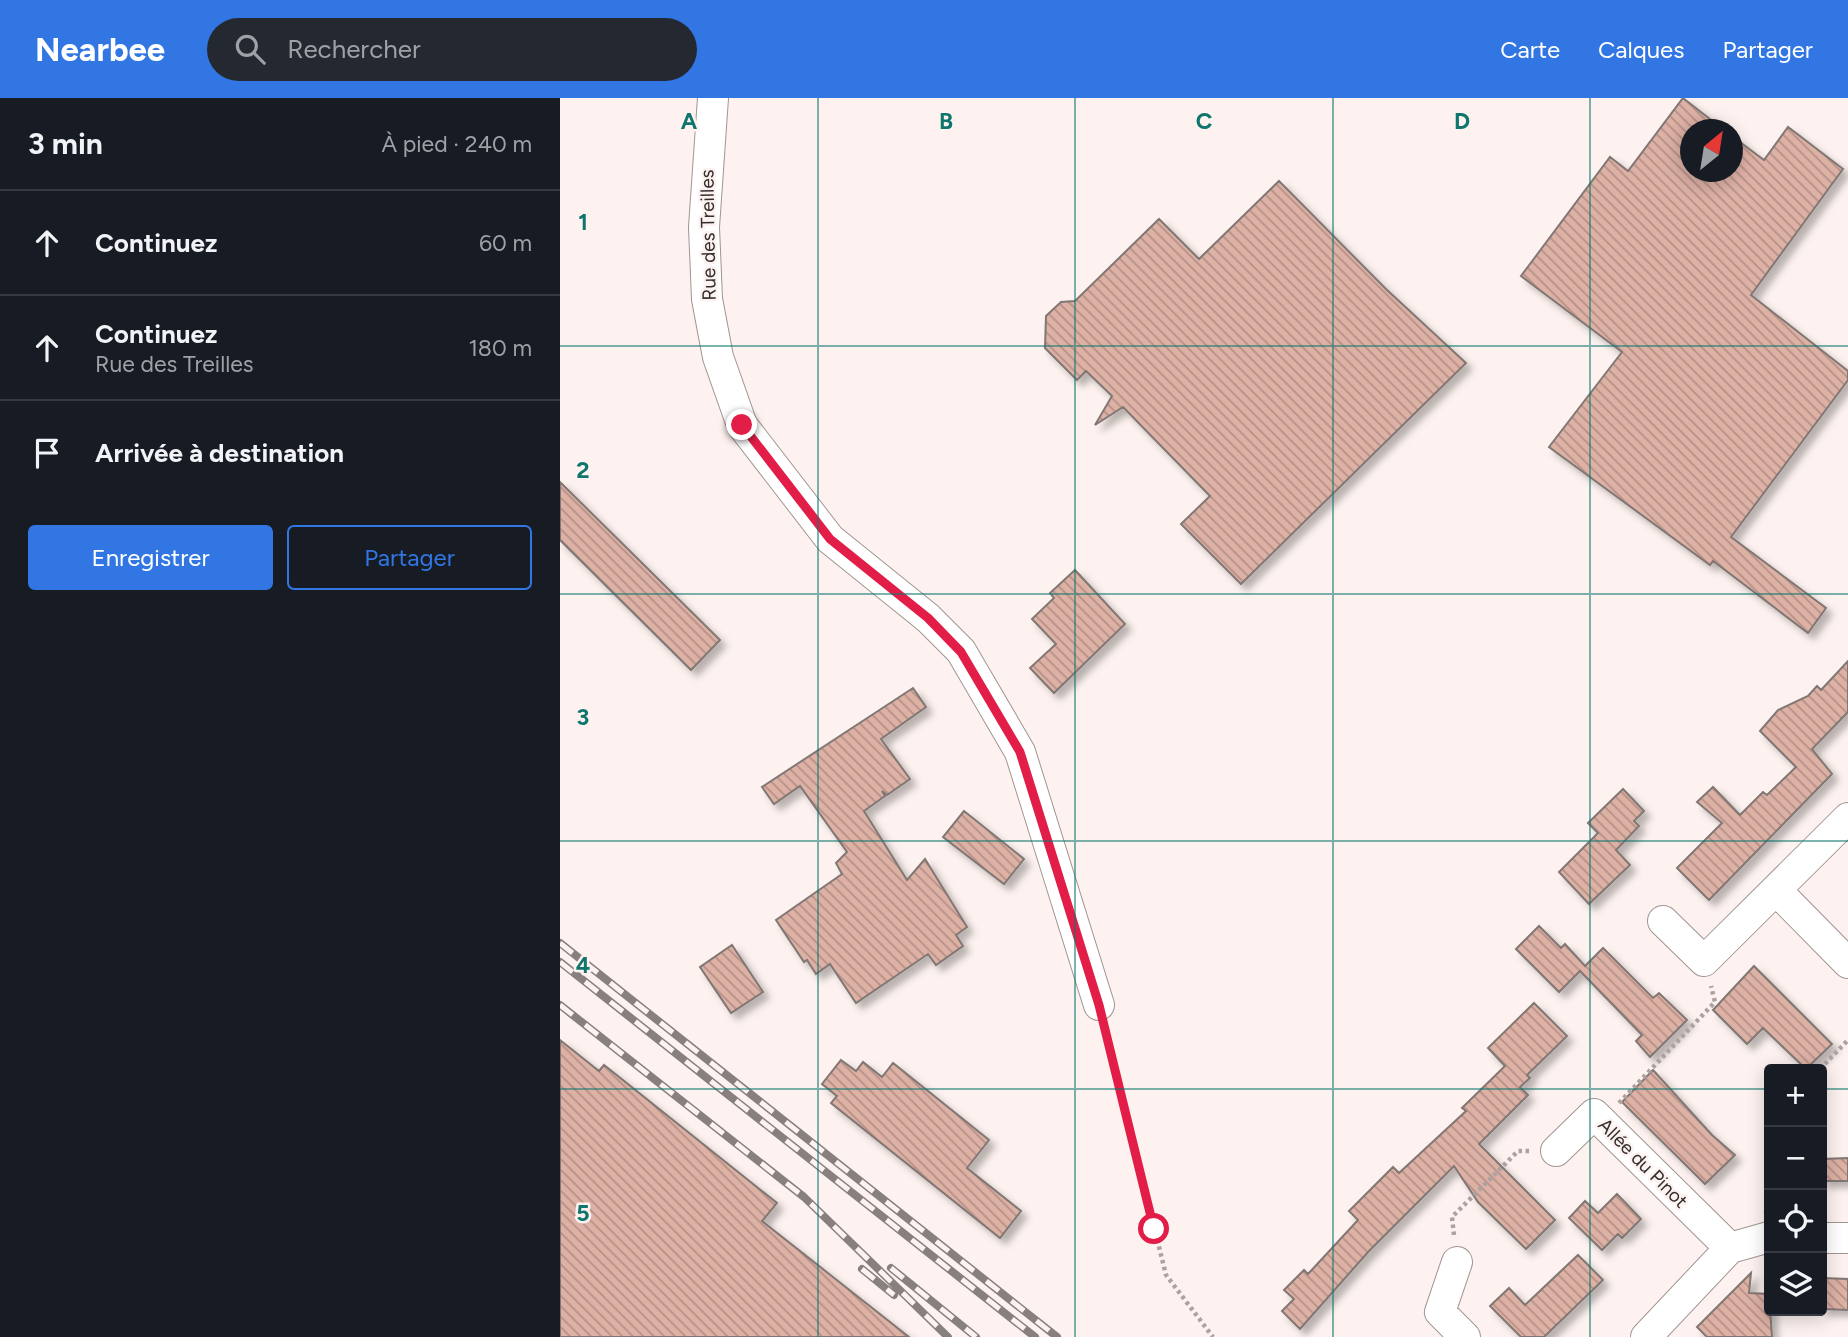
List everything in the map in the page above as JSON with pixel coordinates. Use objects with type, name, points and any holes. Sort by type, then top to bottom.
[{"type":"street","name":"Rue des Treilles","points":[[713,98],[704,215],[707,299],[718,357],[742,425],[830,539],[928,618],[961,652],[1020,752],[1099,1005]]},
{"type":"street","points":[[1663,920],[1704,961],[1848,818]]},
{"type":"street","points":[[1777,891],[1848,963]]},
{"type":"street","name":"Allée du Pinot","points":[[1556,1151],[1594,1114],[1730,1248]]},
{"type":"street","points":[[1646,1337],[1730,1248],[1764,1238]]},
{"type":"street","points":[[1827,1238],[1848,1238]]},
{"type":"street","points":[[1457,1262],[1440,1312],[1465,1337]]},
{"type":"path","points":[[1601,1121],[1715,1002],[1704,961]]},
{"type":"path","points":[[1099,1005],[1166,1275],[1213,1337]]},
{"type":"path","points":[[1824,1064],[1848,1041]]},
{"type":"path","points":[[1457,1262],[1452,1217],[1518,1151],[1556,1151]]},
{"type":"building","points":[[1683,98],[1710,119],[1680,119],[1680,182],[1743,182],[1743,144],[1764,160],[1788,127],[1843,169],[1751,295],[1848,371],[1848,380],[1731,537],[1826,608],[1808,633],[1713,561],[1710,565],[1549,447],[1622,352],[1521,276],[1610,157],[1628,171]]},
{"type":"building","points":[[1279,181],[1386,289],[1466,363],[1241,584],[1181,524],[1210,496],[1123,407],[1095,425],[1112,396],[1086,371],[1077,380],[1045,348],[1046,316],[1061,302],[1075,301],[1159,219],[1199,259]]},
{"type":"building","points":[[560,482],[720,640],[691,670],[560,540]]},
{"type":"building","points":[[1075,570],[1125,624],[1054,693],[1030,668],[1056,644],[1032,619],[1054,598],[1050,593]]},
{"type":"building","points":[[1848,661],[1848,712],[1812,749],[1832,774],[1709,900],[1677,868],[1722,823],[1697,802],[1713,787],[1740,815],[1763,792],[1767,795],[1796,767],[1760,731],[1778,710],[1808,696],[1817,686],[1821,690]]},
{"type":"building","points":[[913,688],[926,707],[881,739],[910,779],[887,795],[882,791],[885,796],[864,811],[907,880],[925,859],[967,927],[956,935],[963,946],[936,965],[928,954],[856,1003],[830,964],[816,974],[807,960],[804,962],[776,920],[842,874],[836,863],[847,852],[800,786],[774,804],[762,787]]},
{"type":"building","points":[[1623,789],[1644,811],[1634,821],[1639,826],[1616,850],[1630,865],[1589,904],[1559,872],[1598,833],[1588,823]]},
{"type":"building","points":[[964,811],[1024,859],[1004,884],[943,837]]},
{"type":"building","points":[[1539,926],[1561,948],[1565,944],[1585,966],[1603,948],[1653,998],[1659,993],[1687,1020],[1650,1057],[1636,1041],[1642,1035],[1580,971],[1559,992],[1516,949]]},
{"type":"building","points":[[732,945],[763,992],[731,1013],[700,967]]},
{"type":"building","points":[[1754,966],[1832,1044],[1811,1064],[1801,1064],[1763,1028],[1747,1044],[1713,1010]]},
{"type":"building","points":[[1534,1003],[1567,1036],[1527,1075],[1530,1078],[1520,1087],[1528,1095],[1479,1144],[1555,1220],[1526,1249],[1478,1202],[1454,1166],[1369,1251],[1300,1329],[1282,1311],[1294,1299],[1284,1290],[1304,1270],[1308,1274],[1358,1220],[1349,1211],[1393,1167],[1399,1173],[1466,1111],[1462,1108],[1505,1066],[1488,1048]]},
{"type":"building","points":[[560,1040],[599,1071],[604,1065],[777,1203],[762,1221],[909,1337],[560,1337]]},
{"type":"building","points":[[841,1060],[856,1071],[863,1062],[882,1077],[893,1063],[989,1140],[967,1168],[1021,1211],[1000,1238],[831,1103],[837,1096],[822,1084]]},
{"type":"building","points":[[1653,1070],[1712,1135],[1735,1155],[1705,1184],[1622,1102]]},
{"type":"building","points":[[1848,1158],[1848,1181],[1827,1181],[1827,1159]]},
{"type":"building","points":[[1617,1194],[1641,1219],[1622,1238],[1618,1234],[1602,1250],[1569,1218],[1585,1201],[1598,1213]]},
{"type":"building","points":[[1578,1255],[1603,1280],[1544,1337],[1521,1337],[1490,1306],[1509,1288],[1525,1305]]},
{"type":"building","points":[[1751,1273],[1749,1293],[1764,1294],[1764,1316],[1771,1316],[1772,1337],[1707,1337],[1697,1327]]},
{"type":"building","points":[[1827,1278],[1848,1279],[1848,1310],[1827,1309]]},
{"type":"railway","points":[[560,943],[1057,1337]]},
{"type":"railway","points":[[560,962],[1035,1337]]},
{"type":"railway","points":[[560,1005],[804,1197],[948,1337]]},
{"type":"railway","points":[[891,1268],[976,1337]]},
{"type":"railway","points":[[862,1269],[894,1295]]},
{"type":"route","points":[[742,425],[830,539],[928,618],[961,652],[1020,752],[1099,1005],[1154,1229]]}]
